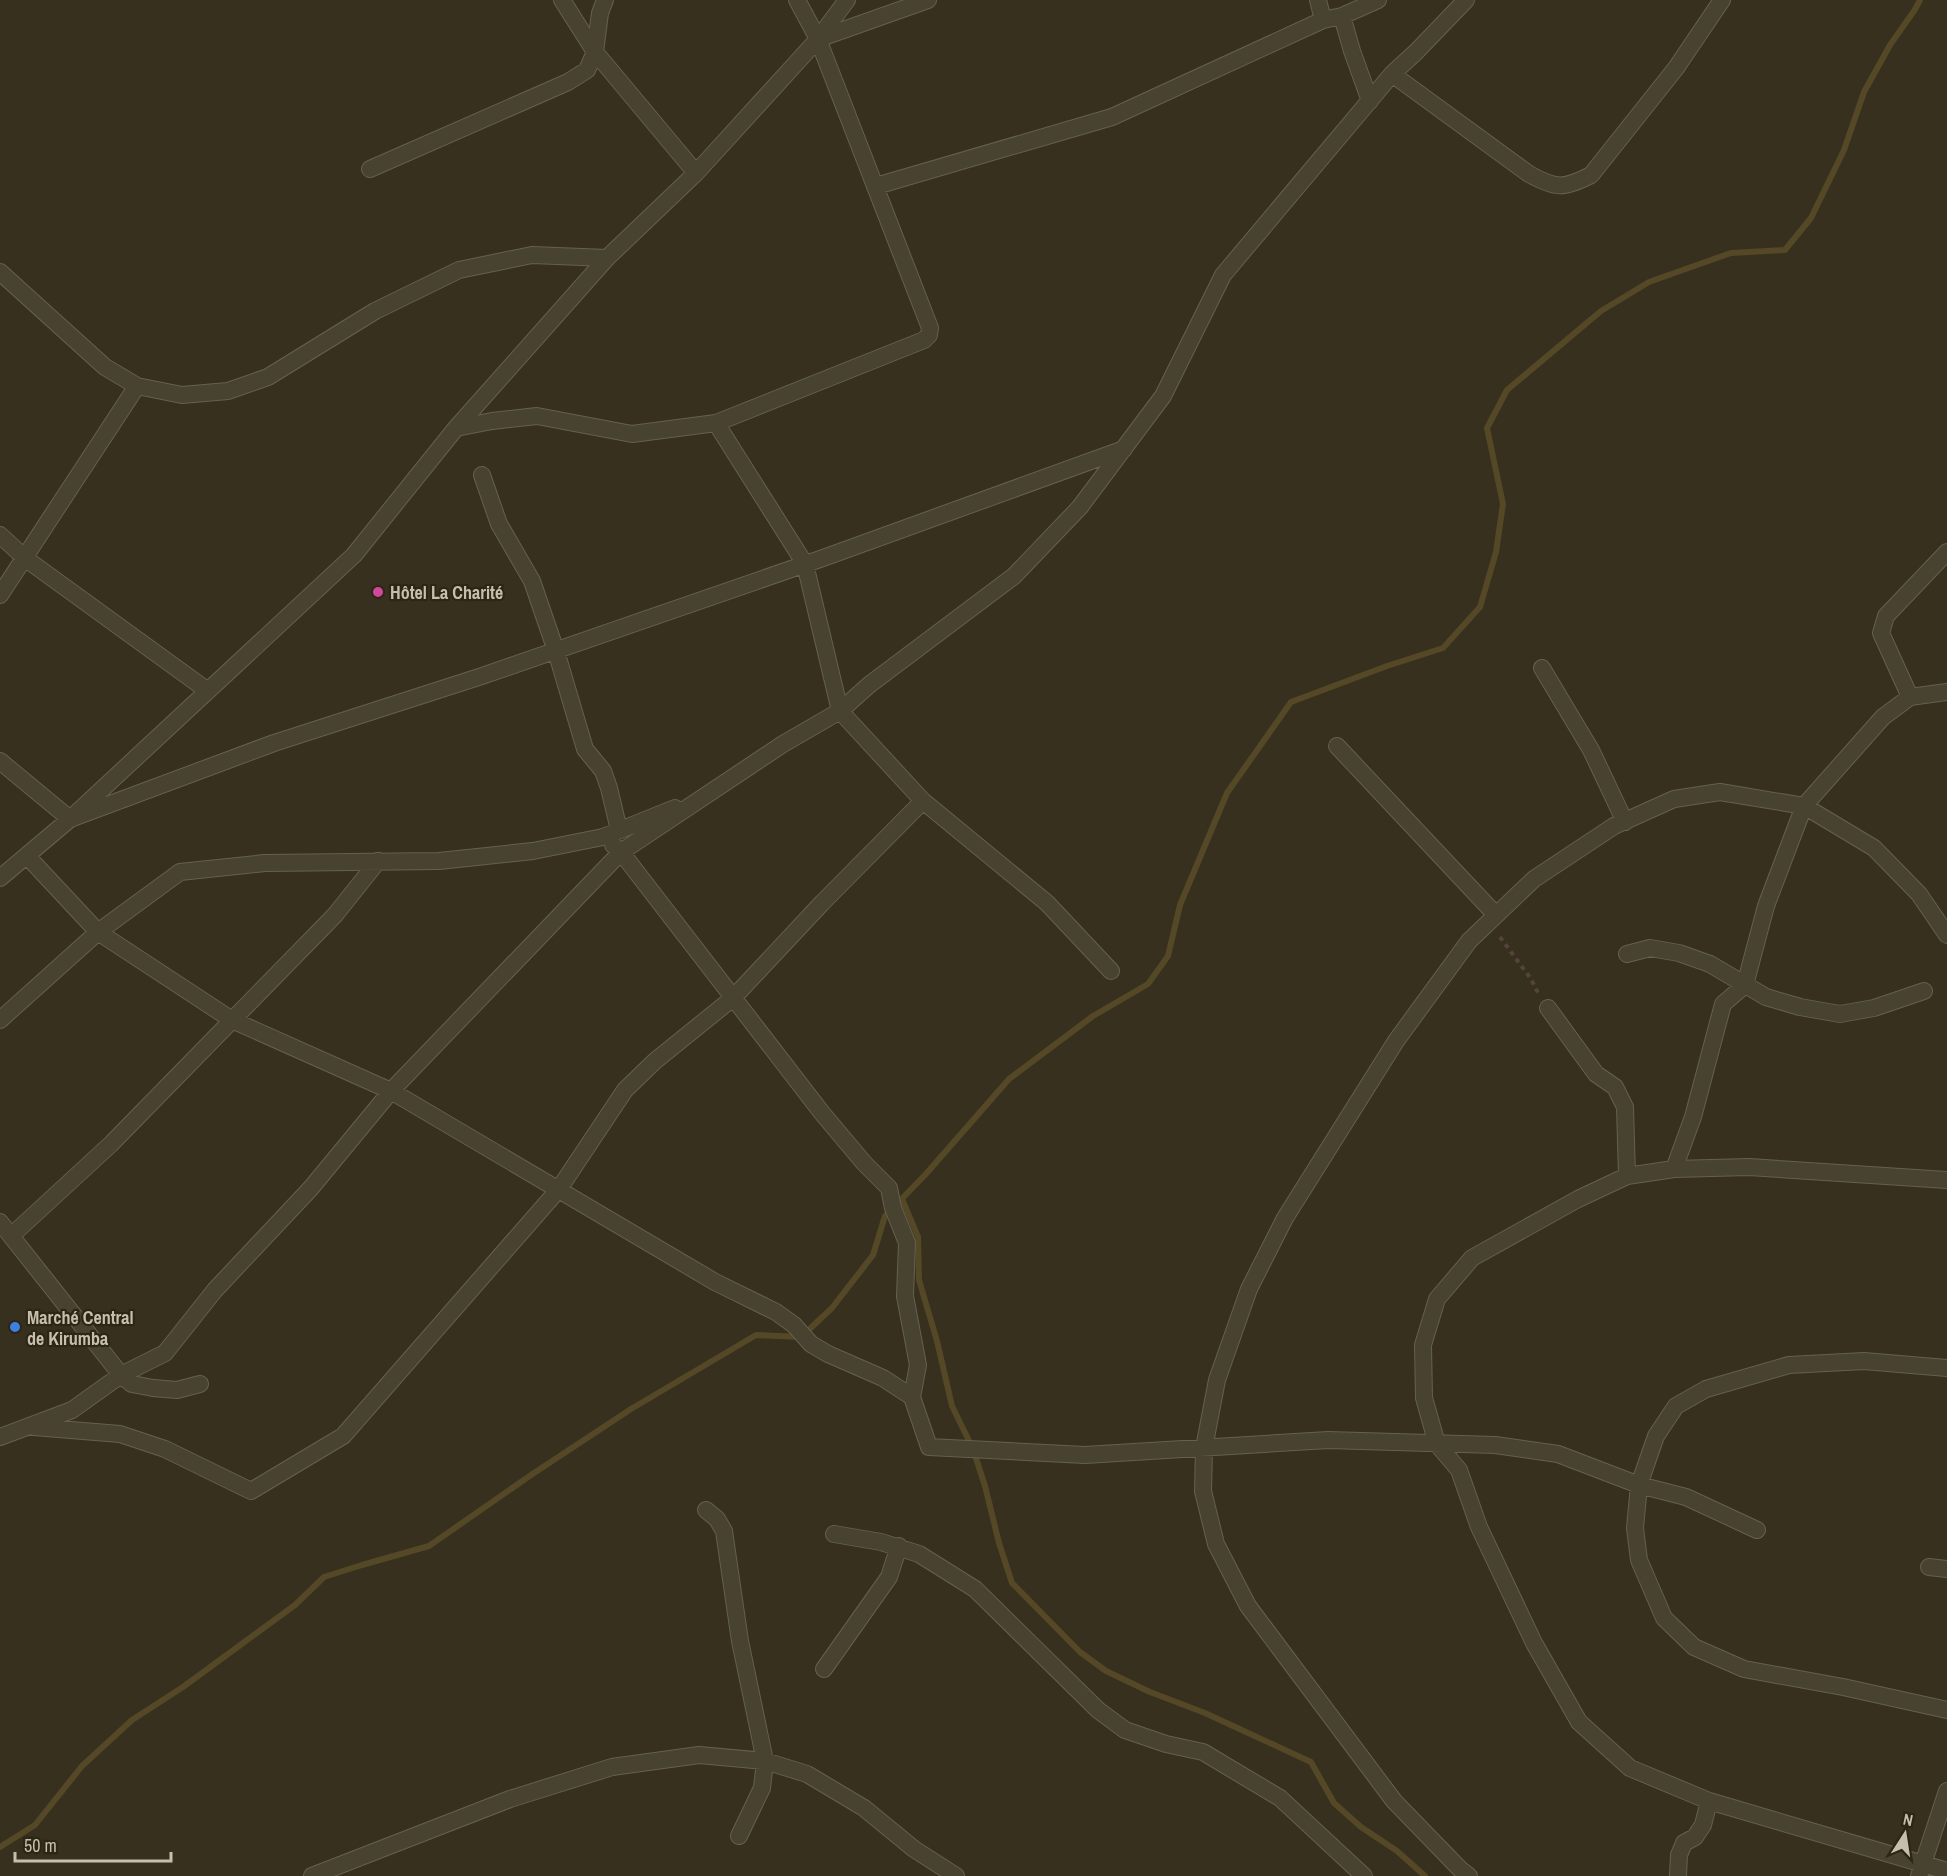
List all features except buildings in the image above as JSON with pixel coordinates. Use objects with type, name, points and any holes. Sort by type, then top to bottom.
[{"type":"street","points":[[562,0],[595,52],[696,173]]},
{"type":"street","points":[[370,169],[568,82],[587,70],[595,52],[600,13],[605,0]]},
{"type":"street","points":[[456,428],[537,416],[632,434],[716,423],[924,340],[929,336],[930,328],[876,186],[818,39],[797,0]]},
{"type":"street","points":[[0,878],[70,819],[354,555],[456,428],[607,258],[696,173],[818,39],[848,0]]},
{"type":"street","points":[[818,39],[928,0]]},
{"type":"street","points":[[1318,0],[1323,20]]},
{"type":"street","points":[[876,186],[1112,117],[1323,20],[1342,16],[1378,0]]},
{"type":"street","points":[[0,1437],[72,1410],[121,1375],[165,1353],[215,1290],[311,1188],[391,1091],[621,852],[783,744],[840,711],[869,685],[1014,576],[1080,507],[1163,396],[1222,275],[1392,74],[1466,0]]},
{"type":"street","points":[[1392,74],[1529,174],[1545,183],[1561,187],[1572,185],[1591,175],[1676,68],[1722,0]]},
{"type":"street","points":[[1342,16],[1370,101]]},
{"type":"street","points":[[0,272],[105,367],[137,386],[182,394],[228,391],[268,377],[375,311],[459,270],[532,255],[607,258]]},
{"type":"street","points":[[0,595],[26,559],[137,386]]},
{"type":"street","points":[[716,423],[805,564],[840,711],[923,801],[1047,903],[1112,971]]},
{"type":"street","points":[[70,819],[274,743],[556,651],[1125,449]]},
{"type":"street","points":[[482,475],[499,524],[532,581],[556,651],[585,749],[603,771],[619,830]]},
{"type":"street","points":[[0,535],[26,559],[208,691]]},
{"type":"street","points":[[1910,697],[1881,633],[1886,616],[1947,552]]},
{"type":"street","points":[[1542,668],[1591,750],[1625,822]]},
{"type":"street","points":[[1674,1169],[1693,1117],[1723,1004],[1744,985],[1766,906],[1804,806],[1883,717],[1910,697],[1947,692]]},
{"type":"street","points":[[1337,746],[1493,918]]},
{"type":"street","points":[[0,761],[70,819]]},
{"type":"street","points":[[1462,1874],[1394,1801],[1248,1606],[1216,1544],[1203,1491],[1204,1448],[1216,1380],[1249,1289],[1285,1218],[1396,1041],[1468,941],[1534,879],[1614,826],[1674,799],[1720,792],[1804,806],[1874,848],[1919,894],[1947,935]]},
{"type":"street","points":[[0,1020],[98,932],[180,872],[264,863],[438,861],[533,851],[603,837],[704,797]]},
{"type":"street","points":[[30,1426],[120,1434],[165,1449],[251,1491],[343,1436],[559,1189],[625,1090],[655,1061],[733,998],[822,903],[923,801]]},
{"type":"street","points":[[603,837],[621,852],[822,1113],[864,1163],[889,1188],[893,1208],[907,1243],[905,1296],[918,1365],[912,1397],[929,1447],[1085,1455],[1328,1440],[1495,1444],[1558,1454],[1639,1485],[1686,1497],[1757,1530]]},
{"type":"street","points":[[27,856],[98,932],[232,1020],[391,1091],[715,1282],[776,1312],[794,1325],[811,1344],[828,1354],[883,1378],[912,1397]]},
{"type":"street","points":[[11,1236],[111,1144],[335,915],[378,861]]},
{"type":"street","points":[[1627,954],[1650,948],[1679,953],[1710,964],[1766,996],[1800,1007],[1840,1014],[1874,1008],[1924,991]]},
{"type":"street","points":[[1548,1008],[1596,1074],[1615,1087],[1625,1107],[1627,1176]]},
{"type":"street","points":[[1947,1180],[1749,1167],[1674,1169],[1627,1176],[1578,1199],[1472,1258],[1437,1299],[1423,1346],[1424,1398],[1437,1444],[1460,1470],[1479,1527],[1504,1580],[1534,1643],[1579,1722],[1630,1768],[1709,1801],[1921,1871],[1947,1871]]},
{"type":"street","points":[[0,1222],[121,1375],[132,1384],[177,1390],[200,1384]]},
{"type":"street","points":[[1947,1368],[1864,1361],[1789,1365],[1706,1389],[1676,1406],[1656,1436],[1639,1485],[1635,1528],[1639,1560],[1664,1618],[1695,1647],[1744,1669],[1843,1687],[1947,1710]]},
{"type":"street","points":[[706,1510],[717,1519],[724,1531],[740,1641],[765,1761],[762,1788],[739,1836]]},
{"type":"street","points":[[834,1534],[899,1546],[919,1554],[975,1589],[1098,1710],[1125,1730],[1166,1744],[1203,1752],[1280,1798],[1364,1876]]},
{"type":"street","points":[[824,1669],[889,1577],[899,1546]]},
{"type":"street","points":[[1929,1567],[1947,1569]]},
{"type":"street","points":[[312,1876],[510,1799],[612,1767],[699,1755],[765,1761],[807,1774],[864,1808],[914,1849],[956,1876]]},
{"type":"street","points":[[1921,1871],[1947,1791]]},
{"type":"street","points":[[1678,1876],[1679,1856],[1684,1843],[1695,1837],[1703,1825],[1709,1801]]},
{"type":"path","points":[[1493,918],[1548,1008]]},
{"type":"waterway","points":[[0,1847],[35,1825],[82,1766],[132,1720],[183,1687],[295,1605],[324,1577],[429,1546],[631,1409],[756,1335],[801,1337],[832,1308],[873,1255],[885,1216],[925,1175],[1009,1079],[1093,1016],[1148,984],[1168,956],[1180,905],[1227,793],[1291,702],[1443,648],[1480,607],[1496,552],[1503,504],[1487,428],[1507,390],[1601,311],[1649,282],[1731,253],[1785,250],[1811,218],[1844,150],[1864,92],[1890,45],[1920,0]]},
{"type":"waterway","points":[[902,1199],[918,1237],[919,1280],[937,1341],[952,1406],[973,1449],[1012,1583],[1080,1652],[1106,1671],[1311,1762],[1334,1803],[1361,1827],[1397,1851],[1425,1876]]},
{"type":"place","name":"Hôtel La Charité","points":[[378,592]]},
{"type":"place","name":"Marché Central de Kirumba","points":[[15,1327]]}]
